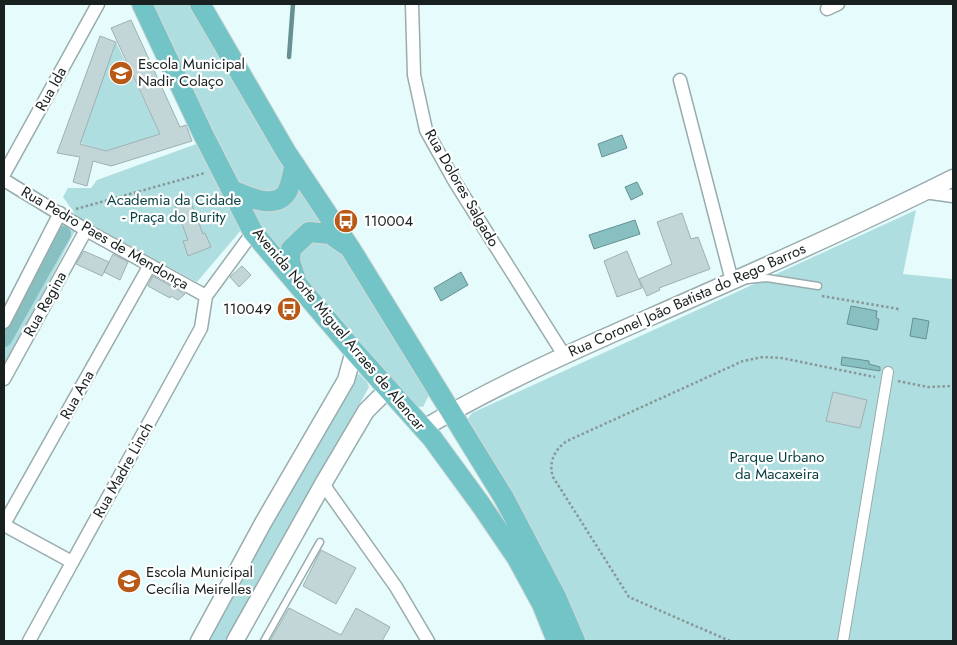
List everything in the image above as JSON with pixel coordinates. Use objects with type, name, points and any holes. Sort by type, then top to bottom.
[{"type":"main road","name":"Avenida Norte Miguel Arraes de Alencar","points":[[142,4],[253,232],[354,351],[424,428],[481,504],[517,558],[542,604],[558,641]]},
{"type":"main road","points":[[200,4],[295,166],[350,248],[504,498],[556,597],[575,641]]},
{"type":"main road","points":[[232,190],[265,202],[277,200],[286,193],[295,166]]},
{"type":"main road","points":[[296,281],[290,261],[291,248],[309,232],[330,234],[350,248]]},
{"type":"street","name":"Rua Ida","points":[[4,174],[98,4]]},
{"type":"street","name":"Rua Dolores Salgado","points":[[412,4],[414,76],[426,130],[450,174],[564,355]]},
{"type":"street","points":[[680,80],[732,281]]},
{"type":"street","name":"Rua Coronel João Batista do Rego Barros","points":[[424,428],[564,355],[732,281],[953,178]]},
{"type":"street","name":"Rua Pedro Paes de Mendonça","points":[[4,180],[86,230],[206,296]]},
{"type":"street","points":[[924,192],[953,196]]},
{"type":"street","name":"Rua Regina","points":[[4,322],[60,213]]},
{"type":"street","name":"Rua Regina","points":[[4,378],[86,230]]},
{"type":"street","points":[[206,296],[253,232]]},
{"type":"street","name":"Rua Ana","points":[[4,524],[8,508],[150,265]]},
{"type":"street","name":"Rua Madre Linch","points":[[29,641],[201,328],[206,296]]},
{"type":"street","points":[[199,641],[263,523],[346,380],[354,351]]},
{"type":"street","points":[[843,641],[888,376]]},
{"type":"street","points":[[235,641],[366,411],[388,388]]},
{"type":"street","points":[[323,484],[396,587],[428,641]]},
{"type":"street","points":[[4,524],[72,562]]},
{"type":"lane","points":[[732,281],[767,278],[818,286]]},
{"type":"lane","points":[[264,641],[320,542]]},
{"type":"path","points":[[60,213],[221,169]]},
{"type":"path","points":[[817,295],[899,308],[898,311]]},
{"type":"path","points":[[730,641],[629,597],[553,477],[551,464],[557,450],[567,441],[743,361],[762,357],[782,358],[824,368],[888,376],[928,387],[953,386]]},
{"type":"green space","points":[[151,4],[190,4],[330,234],[431,391],[423,407],[413,406],[353,338],[259,223]]},
{"type":"green space","points":[[116,42],[160,134],[106,151],[80,143]]},
{"type":"green space","name":"Academia da Cidade - Praça do Burity","points":[[199,143],[242,229],[197,282],[77,217],[63,197],[68,188],[91,188],[97,180]]},
{"type":"green space","name":"Parque Urbano da Macaxeira","points":[[916,210],[903,274],[953,279],[953,641],[583,641],[467,420],[472,413]]},
{"type":"green space","points":[[61,216],[77,227],[4,369],[4,324]]},
{"type":"green space","points":[[359,374],[369,387],[228,641],[207,641],[354,375]]},
{"type":"shaded area","points":[[622,135],[627,148],[602,157],[598,144]]},
{"type":"shaded area","points":[[637,182],[643,194],[631,200],[625,187]]},
{"type":"shaded area","points":[[635,220],[640,234],[594,249],[589,235]]},
{"type":"shaded area","points":[[461,272],[468,285],[441,301],[434,288]]},
{"type":"shaded area","points":[[851,306],[877,311],[876,318],[879,319],[877,330],[847,324]]},
{"type":"shaded area","points":[[913,318],[929,321],[926,339],[910,336]]},
{"type":"shaded area","points":[[842,357],[869,361],[869,364],[880,367],[880,371],[841,365]]},
{"type":"building","points":[[131,20],[180,127],[186,125],[192,141],[111,166],[93,161],[87,186],[73,182],[80,157],[57,153],[100,36],[116,42],[80,144],[106,151],[160,134],[111,28]]},
{"type":"building","points":[[190,200],[203,234],[205,233],[211,247],[188,256],[183,241],[188,240],[175,205]]},
{"type":"building","points":[[682,213],[691,239],[698,237],[710,269],[659,288],[660,290],[647,296],[639,279],[672,264],[657,222]]},
{"type":"building","points":[[84,251],[109,262],[102,276],[76,264]]},
{"type":"building","points":[[627,251],[642,288],[617,297],[604,261]]},
{"type":"building","points":[[113,254],[128,262],[120,280],[104,272]]},
{"type":"building","points":[[242,266],[251,275],[239,287],[230,277]]},
{"type":"building","points":[[153,276],[185,294],[178,300],[171,296],[170,298],[148,286]]},
{"type":"building","points":[[833,392],[867,400],[860,428],[826,421]]},
{"type":"building","points":[[321,550],[356,568],[336,604],[303,586]]},
{"type":"building","points":[[289,608],[341,635],[356,608],[390,627],[382,641],[270,641]]},
{"type":"waterway","points":[[289,57],[293,4]]},
{"type":"waterway","points":[[4,339],[63,234]]},
{"type":"place","name":"Escola Municipal Nadir Colaço","points":[[121,73]]},
{"type":"place","name":"110004","points":[[346,221]]},
{"type":"place","name":"110049","points":[[289,309]]},
{"type":"place","name":"Escola Municipal Cecília Meirelles","points":[[129,581]]}]
